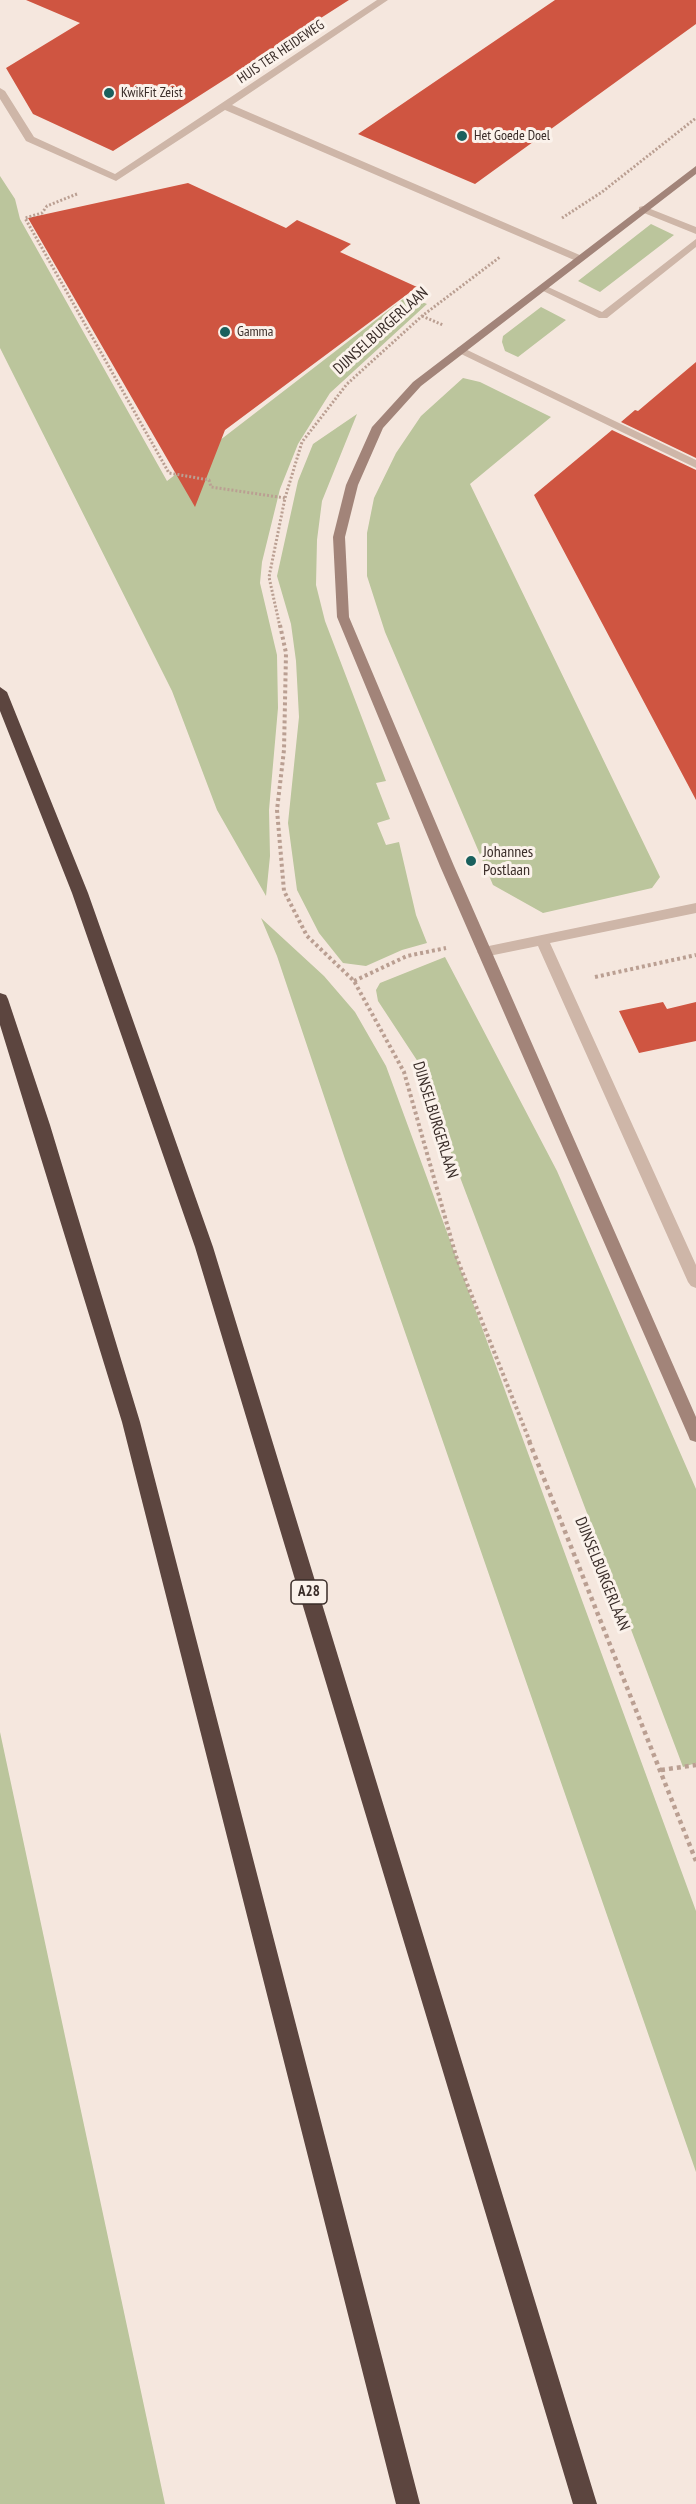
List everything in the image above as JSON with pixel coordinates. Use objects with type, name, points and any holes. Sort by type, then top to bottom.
[{"type":"highway","name":"A28","points":[[0,692],[80,893],[204,1247],[585,2504]]},
{"type":"highway","points":[[0,999],[41,1125],[130,1422],[408,2504]]},
{"type":"main road","points":[[696,169],[417,384],[378,427],[352,485],[339,537],[343,617],[484,952],[696,1435]]},
{"type":"street","name":"HUIS TER HEIDEWEG","points":[[225,106],[383,0]]},
{"type":"street","points":[[0,91],[30,139],[116,178],[225,106],[578,258]]},
{"type":"street","points":[[643,209],[696,231]]},
{"type":"street","points":[[542,288],[603,316],[696,242]]},
{"type":"street","points":[[461,350],[696,464]]},
{"type":"street","points":[[484,952],[696,908]]},
{"type":"street","points":[[542,940],[696,1282]]},
{"type":"path","name":"DIJNSELBURGERLAAN","points":[[696,118],[602,192],[494,260],[422,316],[347,384],[302,442],[285,498],[269,577],[286,653],[284,750],[277,810],[284,891],[307,936],[354,981],[404,1072],[456,1256],[696,1862]]},
{"type":"path","points":[[116,178],[47,206],[42,213],[25,218],[170,473],[209,480],[211,487],[285,498]]},
{"type":"path","points":[[354,981],[407,956],[444,948],[484,952]]},
{"type":"path","points":[[562,984],[696,955]]},
{"type":"path","points":[[661,1770],[696,1765]]},
{"type":"green space","points":[[0,176],[15,199],[20,219],[167,481],[407,296],[427,304],[330,393],[298,444],[280,489],[262,562],[260,583],[277,655],[278,708],[269,810],[270,856],[266,896],[217,810],[172,691],[0,348]]},
{"type":"green space","points":[[651,224],[674,235],[600,292],[578,281]]},
{"type":"green space","points":[[541,307],[566,320],[518,357],[505,351],[503,336]]},
{"type":"green space","points":[[463,378],[480,382],[551,417],[470,484],[660,877],[652,888],[543,913],[493,885],[385,632],[367,576],[367,533],[374,498],[396,453],[421,416]]},
{"type":"green space","points":[[357,414],[322,501],[317,540],[316,585],[325,621],[386,781],[376,783],[390,819],[377,823],[386,845],[399,842],[416,915],[427,943],[402,950],[366,966],[343,963],[319,933],[297,890],[288,823],[299,717],[296,661],[291,624],[277,576],[298,481],[313,444]]},
{"type":"green space","points":[[261,918],[324,976],[355,1012],[386,1066],[696,1911],[696,2172],[345,1159],[277,956]]},
{"type":"green space","points":[[445,957],[557,1171],[696,1489],[696,1763],[683,1767],[455,1164],[422,1068],[378,1001],[376,990],[380,983]]},
{"type":"green space","points":[[0,1732],[165,2504],[0,2504]]},
{"type":"building","points":[[26,0],[349,0],[113,151],[33,114],[6,68],[80,23]]},
{"type":"building","points":[[555,0],[696,0],[696,24],[475,184],[358,134]]},
{"type":"building","name":"Gamma","points":[[188,183],[286,228],[297,220],[351,244],[340,252],[417,287],[225,430],[195,507],[28,218]]},
{"type":"building","points":[[696,362],[696,458],[621,422],[635,410],[638,411]]},
{"type":"building","points":[[612,430],[696,470],[696,800],[534,495]]},
{"type":"building","points":[[663,1002],[667,1009],[696,1002],[696,1041],[639,1053],[619,1011]]},
{"type":"place","name":"KwikFit Zeist","points":[[109,93]]},
{"type":"place","name":"Het Goede Doel","points":[[462,136]]},
{"type":"place","name":"Gamma","points":[[225,332]]},
{"type":"place","name":"Johannes Postlaan","points":[[471,861]]}]
